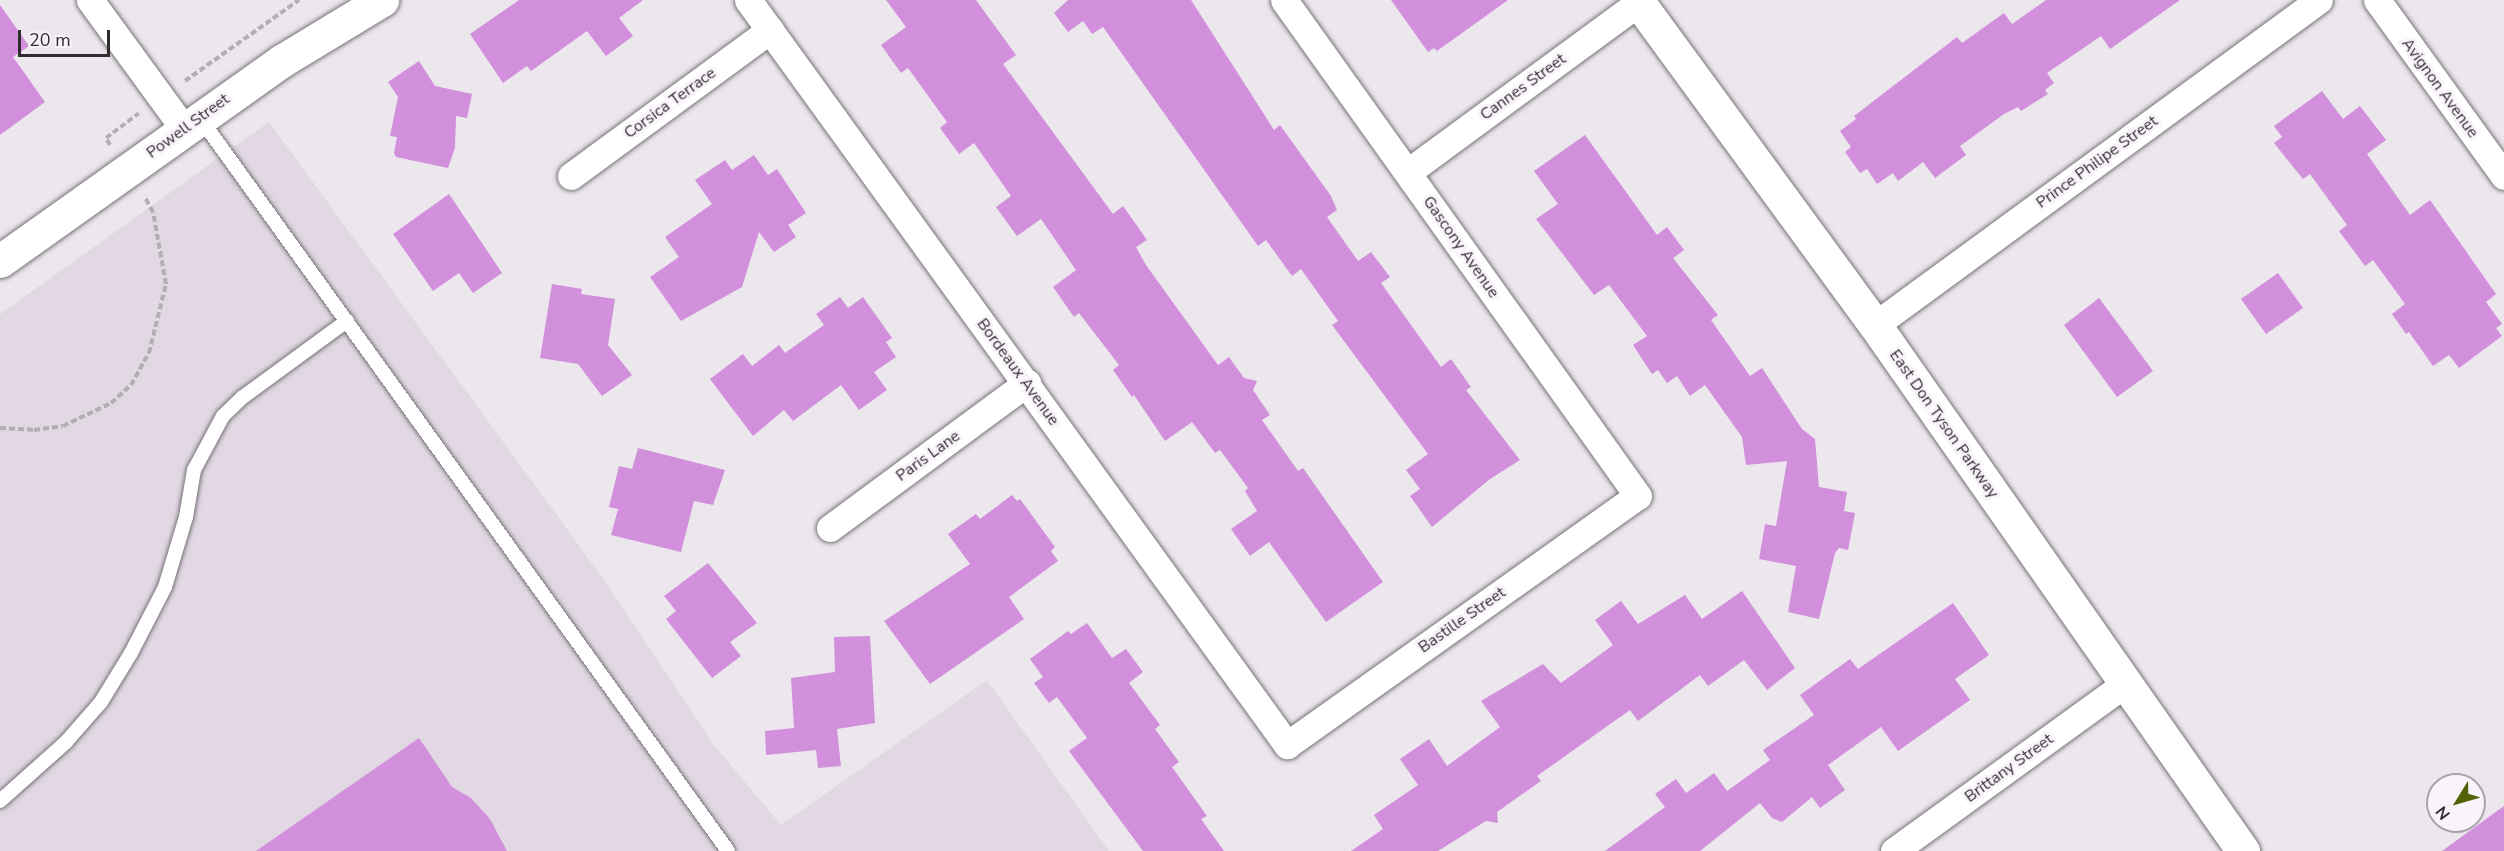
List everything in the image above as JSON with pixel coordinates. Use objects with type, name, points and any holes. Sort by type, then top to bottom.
[{"type":"main road","name":"Powell Street","points":[[0,261],[283,60],[382,0]]},
{"type":"main road","name":"East Don Tyson Parkway","points":[[1636,1],[1875,325],[2243,851]]},
{"type":"street","points":[[90,0],[192,124]]},
{"type":"street","name":"Bordeaux Avenue","points":[[748,0],[1287,745]]},
{"type":"street","name":"Gascony Avenue","points":[[1284,0],[1638,496]]},
{"type":"street","name":"Prince Philipe Street","points":[[1875,325],[2319,0]]},
{"type":"street","name":"Avignon Avenue","points":[[2377,0],[2504,176]]},
{"type":"street","name":"Cannes Street","points":[[1408,172],[1636,1]]},
{"type":"street","name":"Corsica Terrace","points":[[571,176],[770,30]]},
{"type":"street","name":"Paris Lane","points":[[830,528],[1027,383]]},
{"type":"street","name":"Bastille Street","points":[[1287,745],[1638,496]]},
{"type":"street","name":"Brittany Street","points":[[1894,851],[2125,684]]},
{"type":"lane","points":[[192,124],[347,321],[728,851]]},
{"type":"lane","points":[[0,801],[66,742],[101,702],[131,653],[165,587],[186,518],[194,470],[223,416],[243,397],[347,321]]},
{"type":"path","points":[[188,79],[299,0]]},
{"type":"path","points":[[112,152],[106,138],[139,113]]},
{"type":"path","points":[[0,428],[34,430],[63,426],[111,404],[131,385],[149,353],[166,284],[153,212],[142,194]]},
{"type":"shaded area","points":[[269,122],[602,577],[714,745],[781,825],[987,680],[1109,851],[0,851],[0,314]]},
{"type":"building","points":[[519,0],[643,0],[619,18],[633,36],[606,56],[587,31],[531,71],[527,66],[503,83],[470,34]]},
{"type":"building","points":[[886,0],[976,0],[1016,55],[1003,64],[1113,214],[1123,206],[1147,240],[1136,247],[1146,265],[1218,365],[1229,357],[1244,378],[1257,381],[1253,390],[1270,415],[1262,420],[1298,471],[1303,468],[1383,582],[1326,622],[1269,542],[1250,556],[1231,529],[1257,511],[1245,491],[1248,488],[1220,450],[1215,453],[1192,422],[1165,441],[1134,395],[1132,397],[1113,370],[1119,365],[1079,313],[1074,317],[1053,287],[1076,270],[1041,219],[1017,236],[996,207],[1011,196],[974,143],[959,154],[940,128],[947,122],[908,68],[901,73],[881,45],[906,27]]},
{"type":"building","points":[[1068,0],[1191,0],[1274,130],[1280,125],[1331,196],[1337,210],[1327,217],[1358,261],[1371,252],[1390,277],[1381,283],[1441,367],[1451,359],[1471,387],[1466,390],[1520,460],[1490,479],[1432,527],[1410,496],[1420,489],[1406,470],[1428,454],[1332,325],[1338,321],[1301,269],[1292,276],[1266,240],[1258,246],[1103,27],[1092,34],[1083,21],[1068,32],[1054,13]]},
{"type":"building","points":[[1391,0],[1508,0],[1437,51],[1434,48],[1428,52]]},
{"type":"building","points":[[2046,0],[2180,0],[2110,49],[2101,36],[2047,73],[2054,83],[2045,90],[2048,94],[2021,111],[2018,107],[2004,114],[1960,146],[1966,155],[1935,178],[1923,162],[1898,181],[1893,173],[1877,184],[1867,169],[1860,173],[1845,152],[1851,147],[1840,131],[1856,119],[1854,116],[1957,37],[1962,43],[2004,13],[2012,24]]},
{"type":"building","points":[[0,5],[29,46],[13,57],[45,102],[0,135]]},
{"type":"building","points":[[419,61],[435,86],[472,94],[467,118],[456,116],[455,148],[448,168],[396,157],[394,153],[397,137],[390,136],[398,97],[388,82]]},
{"type":"building","points":[[2322,91],[2343,119],[2360,106],[2386,140],[2367,154],[2410,215],[2430,200],[2496,294],[2486,302],[2502,324],[2496,328],[2502,336],[2459,368],[2449,355],[2433,366],[2409,332],[2406,334],[2392,314],[2405,304],[2373,260],[2365,266],[2339,231],[2347,225],[2310,174],[2303,179],[2274,143],[2282,137],[2274,126]]},
{"type":"building","points":[[1585,135],[1657,235],[1667,227],[1684,250],[1673,258],[1718,315],[1711,320],[1750,376],[1762,368],[1802,429],[1815,439],[1819,487],[1847,492],[1844,511],[1855,513],[1848,550],[1839,548],[1835,553],[1819,619],[1788,612],[1796,566],[1759,559],[1765,524],[1776,526],[1787,461],[1746,465],[1742,437],[1705,385],[1690,396],[1677,376],[1667,383],[1658,370],[1652,374],[1633,345],[1647,336],[1609,285],[1594,295],[1536,219],[1558,204],[1534,171]]},
{"type":"building","points":[[754,155],[768,175],[777,169],[806,213],[788,225],[796,237],[774,252],[759,232],[742,287],[681,321],[650,277],[679,257],[665,237],[712,204],[695,180],[725,160],[732,170]]},
{"type":"building","points":[[449,194],[502,273],[473,293],[459,273],[433,291],[393,234]]},
{"type":"building","points":[[2278,273],[2303,308],[2266,334],[2241,299]]},
{"type":"building","points":[[552,284],[582,289],[581,294],[615,299],[608,345],[632,375],[602,396],[578,364],[540,358]]},
{"type":"building","points":[[840,297],[848,308],[863,297],[892,338],[886,342],[896,357],[874,372],[887,390],[859,410],[841,385],[793,421],[784,410],[753,436],[710,379],[743,354],[752,366],[779,345],[785,353],[824,325],[816,314]]},
{"type":"building","points":[[2099,298],[2153,371],[2117,397],[2064,325]]},
{"type":"building","points":[[638,448],[725,470],[713,505],[694,501],[681,552],[611,535],[618,509],[609,507],[619,466],[632,469]]},
{"type":"building","points":[[1012,495],[1017,501],[1020,499],[1055,547],[1051,551],[1058,561],[1009,597],[1024,619],[930,684],[884,621],[970,564],[948,534],[976,514],[980,519]]},
{"type":"building","points":[[708,563],[757,623],[730,642],[741,656],[712,678],[666,619],[676,611],[664,596]]},
{"type":"building","points":[[1742,591],[1795,668],[1767,690],[1744,660],[1708,686],[1700,675],[1638,721],[1630,710],[1537,776],[1541,781],[1497,812],[1498,823],[1486,821],[1438,851],[1351,851],[1383,829],[1374,815],[1418,785],[1400,759],[1429,739],[1447,766],[1500,727],[1481,701],[1543,664],[1561,683],[1613,645],[1595,620],[1621,601],[1638,624],[1685,595],[1702,619]]},
{"type":"building","points":[[1953,603],[1989,655],[1955,679],[1970,700],[1898,751],[1881,727],[1828,765],[1845,790],[1820,808],[1812,797],[1782,822],[1772,818],[1760,803],[1700,851],[1605,851],[1665,807],[1655,794],[1676,779],[1686,793],[1714,773],[1727,791],[1770,760],[1763,750],[1814,715],[1800,695],[1850,659],[1858,669]]},
{"type":"building","points":[[1087,623],[1112,658],[1126,649],[1143,672],[1129,683],[1160,725],[1155,729],[1179,762],[1172,767],[1207,816],[1201,819],[1224,851],[1143,851],[1069,751],[1087,738],[1057,697],[1049,703],[1034,683],[1043,677],[1030,659],[1068,631],[1071,634]]},
{"type":"building","points":[[870,636],[875,723],[837,729],[841,766],[818,768],[816,750],[766,755],[765,731],[794,728],[791,678],[835,672],[834,637]]},
{"type":"building","points":[[419,738],[452,787],[471,798],[490,819],[507,851],[256,851]]},
{"type":"building","points":[[2504,806],[2504,851],[2442,851],[2467,833],[2486,833],[2486,819]]}]
